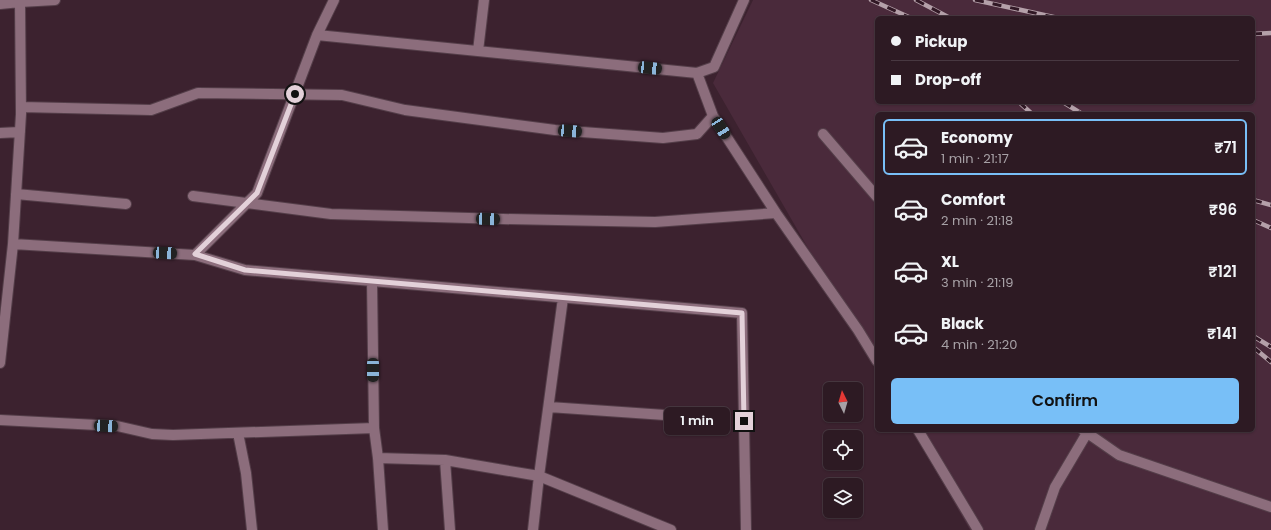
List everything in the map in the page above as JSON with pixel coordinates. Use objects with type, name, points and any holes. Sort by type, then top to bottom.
[{"type":"street","points":[[0,4],[20,1],[55,0]]},
{"type":"street","points":[[195,254],[257,193],[317,35],[334,0]]},
{"type":"street","points":[[478,51],[484,0]]},
{"type":"street","points":[[317,35],[697,73],[714,68],[744,0]]},
{"type":"street","points":[[0,363],[13,244],[20,132],[20,1]]},
{"type":"street","points":[[697,73],[713,116],[776,213],[858,330],[875,358]]},
{"type":"street","points":[[21,106],[151,110],[198,93],[342,95],[405,110],[555,130],[663,138],[696,134],[713,116]]},
{"type":"street","points":[[0,133],[20,132]]},
{"type":"street","points":[[823,134],[875,195]]},
{"type":"street","points":[[16,194],[126,204]]},
{"type":"street","points":[[193,196],[331,214],[647,222],[776,213]]},
{"type":"street","points":[[13,244],[195,254],[245,270],[742,313],[746,530]]},
{"type":"street","points":[[372,281],[374,428],[378,458],[383,530]]},
{"type":"street","points":[[533,530],[563,298]]},
{"type":"street","points":[[549,407],[665,415]]},
{"type":"street","points":[[0,420],[117,426],[152,434],[173,435],[374,428]]},
{"type":"street","points":[[919,432],[978,530]]},
{"type":"street","points":[[1040,530],[1055,487],[1085,432],[1119,455],[1271,507]]},
{"type":"street","points":[[238,433],[247,479],[252,530]]},
{"type":"street","points":[[378,458],[445,460],[539,476],[671,530]]},
{"type":"street","points":[[445,460],[450,530]]},
{"type":"shaded area","points":[[753,0],[1271,0],[1271,530],[970,530],[913,432],[1255,432],[1255,112],[875,112],[875,365],[713,83]]},
{"type":"railway","points":[[871,0],[907,16]]},
{"type":"railway","points":[[916,0],[946,16]]},
{"type":"railway","points":[[975,0],[1049,16]]},
{"type":"railway","points":[[1255,34],[1271,33]]},
{"type":"railway","points":[[1021,104],[1030,112]]},
{"type":"railway","points":[[1066,104],[1079,112]]},
{"type":"railway","points":[[1255,201],[1271,205]]},
{"type":"railway","points":[[1255,221],[1271,228]]},
{"type":"railway","points":[[1255,337],[1271,347]]},
{"type":"railway","points":[[1255,349],[1271,362]]},
{"type":"route","points":[[295,94],[257,193],[195,254],[245,270],[742,313],[744,421]]}]
